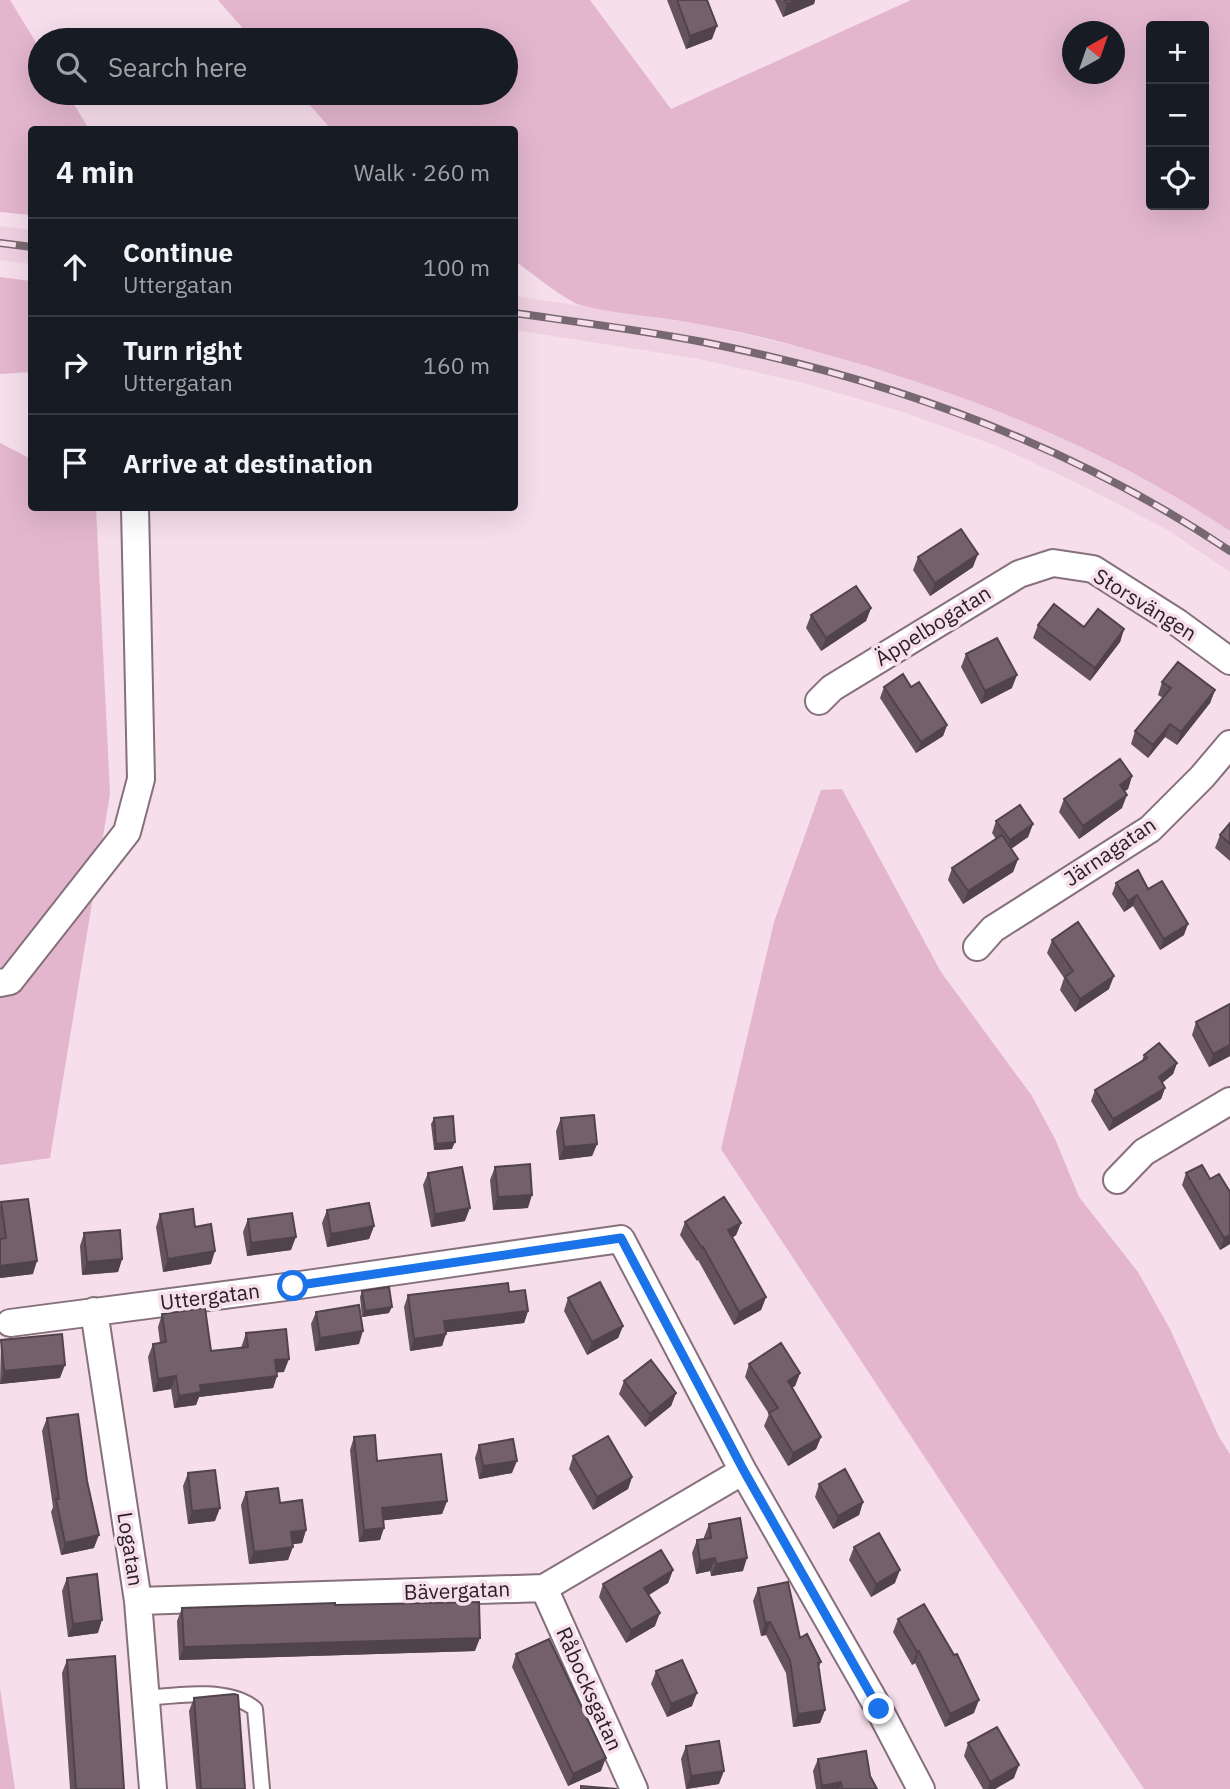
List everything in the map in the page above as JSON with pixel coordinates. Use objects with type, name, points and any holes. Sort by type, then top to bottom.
[{"type":"street","points":[[0,982],[10,981],[127,832],[141,779],[135,511]]},
{"type":"street","name":"Storsvängen","points":[[1053,563],[1093,569],[1178,623],[1230,661]]},
{"type":"street","name":"Äppelbogatan","points":[[819,701],[832,688],[1019,574],[1053,563]]},
{"type":"street","name":"Järnagatan","points":[[977,947],[993,929],[1150,829],[1202,777],[1230,744]]},
{"type":"street","points":[[1117,1180],[1144,1152],[1230,1101]]},
{"type":"street","name":"Uttergatan","points":[[10,1323],[293,1286],[621,1238],[744,1471],[879,1709],[921,1789]]},
{"type":"street","name":"Logatan","points":[[94,1311],[138,1601],[153,1789]]},
{"type":"street","name":"Bävergatan","points":[[138,1601],[544,1588],[744,1471]]},
{"type":"street","name":"Råbocksgatan","points":[[544,1588],[634,1789]]},
{"type":"lane","points":[[146,1698],[203,1694],[249,1703],[255,1709],[262,1789]]},
{"type":"shaded area","points":[[0,0],[10,0],[28,29],[28,105],[74,105],[87,126],[28,126],[28,215],[0,212]]},
{"type":"shaded area","points":[[218,0],[590,0],[671,109],[911,0],[1230,0],[1230,531],[1182,501],[1081,447],[1030,424],[923,384],[762,337],[603,310],[574,302],[518,263],[518,126],[328,126],[310,105],[518,105],[518,28],[242,28]]},
{"type":"shaded area","points":[[0,226],[28,230],[28,264],[0,260]]},
{"type":"shaded area","points":[[0,277],[28,281],[28,372],[0,374]]},
{"type":"shaded area","points":[[518,296],[706,325],[812,350],[913,380],[1013,415],[1096,454],[1185,501],[1230,531],[1230,572],[1168,530],[1000,447],[903,412],[804,383],[699,359],[518,330]]},
{"type":"shaded area","points":[[0,443],[28,457],[28,511],[96,511],[110,794],[50,1158],[0,1165]]},
{"type":"shaded area","points":[[842,789],[941,972],[1032,1096],[1056,1141],[1079,1197],[1138,1272],[1170,1329],[1219,1437],[1230,1454],[1230,1789],[1144,1789],[721,1149],[774,922],[821,790]]},
{"type":"shaded area","points":[[0,1688],[15,1789],[0,1789]]},
{"type":"building","points":[[677,0],[707,0],[717,26],[690,36]]},
{"type":"building","points":[[961,529],[978,554],[935,583],[918,557]]},
{"type":"building","points":[[856,586],[871,608],[826,638],[811,615]]},
{"type":"building","points":[[1054,604],[1084,627],[1098,609],[1124,629],[1095,668],[1038,625]]},
{"type":"building","points":[[997,638],[1017,675],[985,691],[966,654]]},
{"type":"building","points":[[1178,662],[1215,690],[1181,732],[1170,724],[1153,745],[1135,731],[1171,688],[1162,682]]},
{"type":"building","points":[[903,674],[911,687],[919,682],[947,725],[921,742],[884,687]]},
{"type":"building","points":[[1120,759],[1132,776],[1120,785],[1127,795],[1083,826],[1064,799]]},
{"type":"building","points":[[1020,805],[1033,824],[1010,840],[996,821]]},
{"type":"building","points":[[1230,823],[1230,844],[1220,835]]},
{"type":"building","points":[[1002,835],[1018,859],[968,891],[952,868]]},
{"type":"building","points":[[1138,870],[1148,889],[1162,881],[1188,924],[1164,939],[1137,895],[1128,901],[1116,883]]},
{"type":"building","points":[[1078,922],[1114,976],[1080,999],[1065,977],[1073,971],[1052,940]]},
{"type":"building","points":[[1230,1004],[1230,1045],[1213,1054],[1196,1022]]},
{"type":"building","points":[[1159,1043],[1177,1063],[1159,1077],[1165,1088],[1113,1119],[1095,1090],[1147,1058],[1144,1055]]},
{"type":"building","points":[[594,1115],[597,1144],[564,1147],[561,1118]]},
{"type":"building","points":[[453,1116],[455,1142],[436,1144],[434,1118]]},
{"type":"building","points":[[530,1164],[532,1195],[498,1197],[495,1167]]},
{"type":"building","points":[[1202,1165],[1210,1179],[1219,1174],[1230,1192],[1230,1235],[1224,1238],[1186,1173]]},
{"type":"building","points":[[462,1167],[470,1208],[435,1214],[428,1173]]},
{"type":"building","points":[[724,1197],[741,1223],[728,1230],[766,1297],[739,1312],[703,1247],[685,1222]]},
{"type":"building","points":[[28,1199],[37,1261],[0,1266],[0,1239],[6,1238],[1,1202]]},
{"type":"building","points":[[369,1203],[374,1226],[331,1234],[327,1210]]},
{"type":"building","points":[[193,1209],[195,1227],[211,1224],[215,1251],[168,1259],[160,1214]]},
{"type":"building","points":[[292,1213],[296,1237],[251,1243],[248,1219]]},
{"type":"building","points":[[120,1230],[122,1259],[87,1262],[84,1233]]},
{"type":"building","points":[[600,1282],[623,1326],[592,1342],[568,1298]]},
{"type":"building","points":[[508,1283],[509,1292],[525,1290],[528,1311],[444,1321],[446,1334],[414,1339],[408,1295]]},
{"type":"building","points":[[389,1287],[392,1307],[365,1311],[362,1291]]},
{"type":"building","points":[[359,1305],[363,1331],[320,1338],[316,1312]]},
{"type":"building","points":[[205,1308],[211,1351],[248,1347],[246,1333],[286,1329],[289,1359],[275,1360],[277,1376],[200,1385],[201,1392],[179,1396],[176,1376],[158,1379],[153,1344],[166,1342],[162,1314]]},
{"type":"building","points":[[62,1334],[65,1365],[4,1371],[1,1340]]},
{"type":"building","points":[[781,1343],[800,1373],[788,1381],[821,1437],[793,1453],[769,1413],[778,1408],[749,1364]]},
{"type":"building","points":[[651,1360],[676,1393],[650,1414],[624,1381]]},
{"type":"building","points":[[78,1414],[87,1481],[99,1535],[65,1543],[56,1499],[59,1499],[47,1418]]},
{"type":"building","points":[[375,1435],[377,1461],[441,1454],[447,1501],[382,1508],[384,1528],[364,1530],[354,1437]]},
{"type":"building","points":[[608,1436],[632,1477],[597,1497],[573,1456]]},
{"type":"building","points":[[513,1439],[517,1461],[483,1466],[479,1445]]},
{"type":"building","points":[[845,1469],[863,1502],[838,1516],[819,1484]]},
{"type":"building","points":[[215,1470],[220,1508],[192,1511],[188,1473]]},
{"type":"building","points":[[278,1488],[280,1503],[302,1500],[306,1530],[291,1532],[293,1547],[254,1552],[246,1492]]},
{"type":"building","points":[[740,1518],[747,1558],[716,1564],[715,1558],[700,1561],[697,1540],[711,1538],[709,1524]]},
{"type":"building","points":[[879,1533],[900,1570],[876,1584],[854,1547]]},
{"type":"building","points":[[661,1550],[673,1570],[644,1588],[660,1613],[631,1630],[603,1584]]},
{"type":"building","points":[[97,1574],[102,1620],[73,1624],[67,1578]]},
{"type":"building","points":[[788,1582],[800,1638],[807,1634],[821,1662],[818,1663],[825,1710],[798,1714],[790,1660],[770,1622],[765,1623],[758,1588]]},
{"type":"building","points":[[479,1602],[480,1638],[184,1647],[182,1608]]},
{"type":"building","points":[[924,1604],[954,1655],[957,1654],[979,1700],[950,1714],[919,1651],[917,1652],[898,1619]]},
{"type":"building","points":[[549,1639],[606,1758],[573,1774],[516,1654]]},
{"type":"building","points":[[115,1656],[124,1789],[76,1789],[67,1660]]},
{"type":"building","points":[[682,1660],[697,1693],[671,1704],[656,1671]]},
{"type":"building","points":[[238,1695],[245,1789],[201,1789],[194,1698]]},
{"type":"building","points":[[997,1727],[1019,1765],[990,1782],[968,1743]]},
{"type":"building","points":[[719,1741],[724,1771],[691,1776],[686,1746]]},
{"type":"building","points":[[866,1751],[870,1776],[877,1789],[842,1789],[841,1782],[822,1786],[818,1759]]},
{"type":"building","points":[[581,1786],[617,1789],[581,1789]]},
{"type":"railway","points":[[0,243],[28,246]]},
{"type":"railway","points":[[518,314],[703,342],[773,357],[910,396],[1043,448],[1170,513],[1230,551]]},
{"type":"route","points":[[293,1286],[621,1238],[744,1471],[879,1709]]}]
